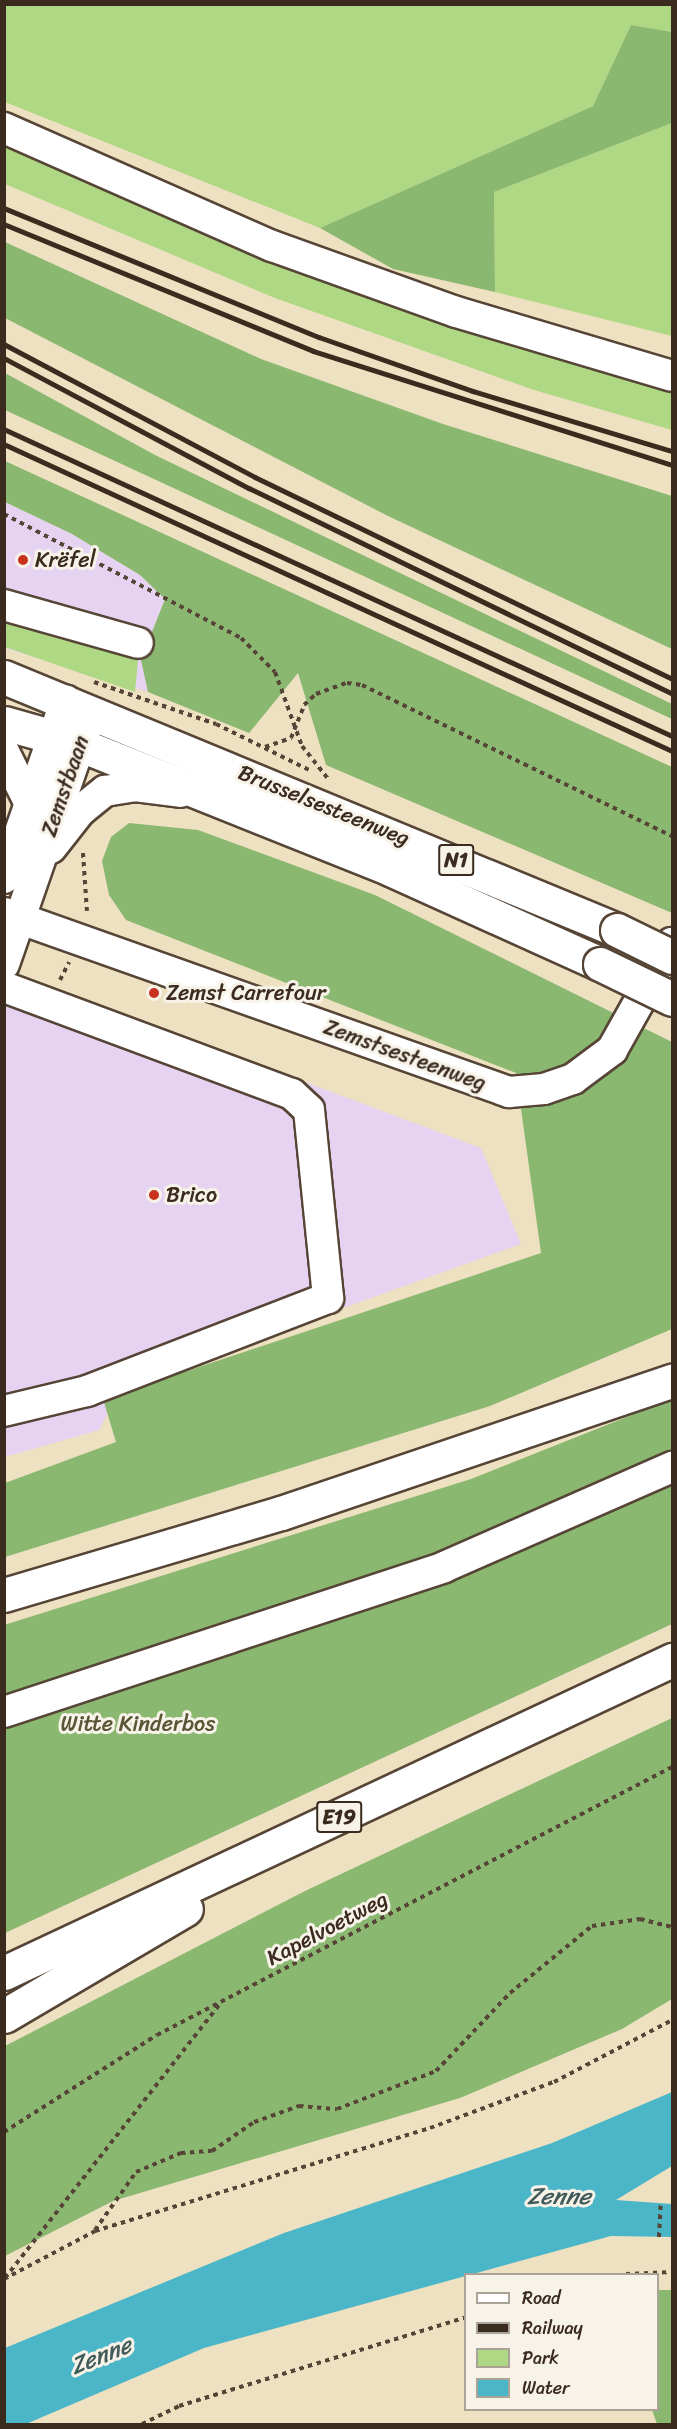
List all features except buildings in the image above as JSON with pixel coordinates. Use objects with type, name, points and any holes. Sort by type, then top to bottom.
[{"type":"main road","name":"Brusselsesteenweg","points":[[4,677],[79,705],[617,930],[672,957]]},
{"type":"main road","name":"Brusselsesteenweg","points":[[4,723],[66,741],[390,869],[672,999]]},
{"type":"main road","points":[[4,1595],[281,1513],[672,1381]]},
{"type":"main road","name":"E19","points":[[4,1973],[672,1660]]},
{"type":"main road","points":[[4,2016],[358,1808]]},
{"type":"street","points":[[4,128],[282,250],[456,312],[672,376]]},
{"type":"street","points":[[4,605],[138,643]]},
{"type":"street","name":"Zemstbaan","points":[[39,861],[66,741],[79,705]]},
{"type":"street","name":"Zemstbaan","points":[[4,878],[13,838],[66,741]]},
{"type":"street","name":"Zemstbaan","points":[[4,752],[30,804]]},
{"type":"street","name":"Zemstbaan","points":[[4,964],[12,916],[39,861],[80,811],[105,791],[135,786],[200,795]]},
{"type":"street","name":"Zemstsesteenweg","points":[[12,916],[480,1083],[527,1092],[573,1079],[612,1050],[672,943]]},
{"type":"street","points":[[4,987],[292,1094],[309,1110],[327,1298],[87,1391],[4,1411]]},
{"type":"street","points":[[4,1712],[444,1568],[672,1467]]},
{"type":"path","points":[[4,514],[241,638],[275,672],[297,726],[302,746],[330,781],[265,748],[141,697]]},
{"type":"path","points":[[265,748],[282,744],[297,726],[304,705],[316,694],[347,683],[362,685],[672,836]]},
{"type":"path","points":[[87,840],[80,864],[87,911]]},
{"type":"path","name":"Kapelvoetweg","points":[[4,2132],[157,2035],[672,1767]]},
{"type":"path","points":[[95,2231],[136,2172],[181,2152],[212,2151],[254,2122],[299,2106],[337,2109],[358,2104],[436,2071],[510,1993],[592,1926],[640,1919],[672,1927]]},
{"type":"path","points":[[4,2279],[223,2001]]},
{"type":"path","points":[[4,2279],[95,2231],[430,2128],[554,2082],[672,2020]]},
{"type":"path","points":[[659,2237],[661,2203]]},
{"type":"path","points":[[649,2273],[672,2272]]},
{"type":"path","points":[[142,2424],[179,2406],[464,2317]]},
{"type":"shaded area","points":[[5,502],[72,534],[140,575],[165,599],[141,660],[148,692],[5,648]]},
{"type":"shaded area","points":[[4,969],[481,1148],[521,1244],[121,1388],[99,1430],[5,1457]]},
{"type":"green space","points":[[5,5],[672,5],[672,32],[631,25],[593,106],[320,228],[5,102]]},
{"type":"green space","points":[[631,25],[672,32],[672,123],[494,192],[495,292],[393,269],[320,228],[593,106]]},
{"type":"green space","points":[[672,123],[672,336],[495,292],[494,192]]},
{"type":"green space","points":[[4,140],[76,179],[190,226],[672,385],[672,430],[534,390],[275,298],[5,184]]},
{"type":"green space","points":[[5,242],[261,359],[443,424],[672,496],[672,649],[388,516],[5,318]]},
{"type":"green space","points":[[5,373],[155,455],[672,704],[672,719],[5,410]]},
{"type":"green space","points":[[5,461],[672,767],[672,913],[326,765],[298,673],[249,733],[148,692],[141,660],[165,599],[140,575],[72,534],[5,502]]},
{"type":"green space","points":[[5,623],[138,660],[135,692],[5,647]]},
{"type":"green space","points":[[129,823],[198,830],[375,895],[672,1042],[672,1329],[490,1406],[5,1557],[5,1483],[116,1442],[103,1399],[541,1253],[516,1073],[126,920],[109,895],[102,861],[111,837]]},
{"type":"green space","name":"Witte Kinderbos","points":[[672,1399],[672,1624],[5,1933],[4,1625],[471,1479]]},
{"type":"green space","points":[[672,1718],[672,1999],[622,2029],[460,2098],[113,2201],[5,2256],[5,2046],[305,1891]]},
{"type":"green space","points":[[659,2290],[672,2290],[672,2424],[657,2424],[652,2411],[659,2411]]},
{"type":"water","name":"Zenne","points":[[672,2092],[672,2166],[616,2200],[672,2204],[672,2237],[611,2236],[477,2273],[464,2273],[464,2276],[204,2348],[26,2424],[5,2424],[5,2348],[284,2233],[552,2143]]},
{"type":"railway","points":[[4,208],[319,337],[473,391],[672,451]]},
{"type":"railway","points":[[4,224],[313,351],[672,465]]},
{"type":"railway","points":[[4,344],[255,477],[672,679]]},
{"type":"railway","points":[[4,358],[249,488],[672,693]]},
{"type":"railway","points":[[4,429],[672,736]]},
{"type":"railway","points":[[4,444],[672,751]]},
{"type":"place","name":"Krëfel","points":[[23,560]]},
{"type":"place","name":"Zemst Carrefour","points":[[154,993]]},
{"type":"place","name":"Brico","points":[[154,1195]]}]
